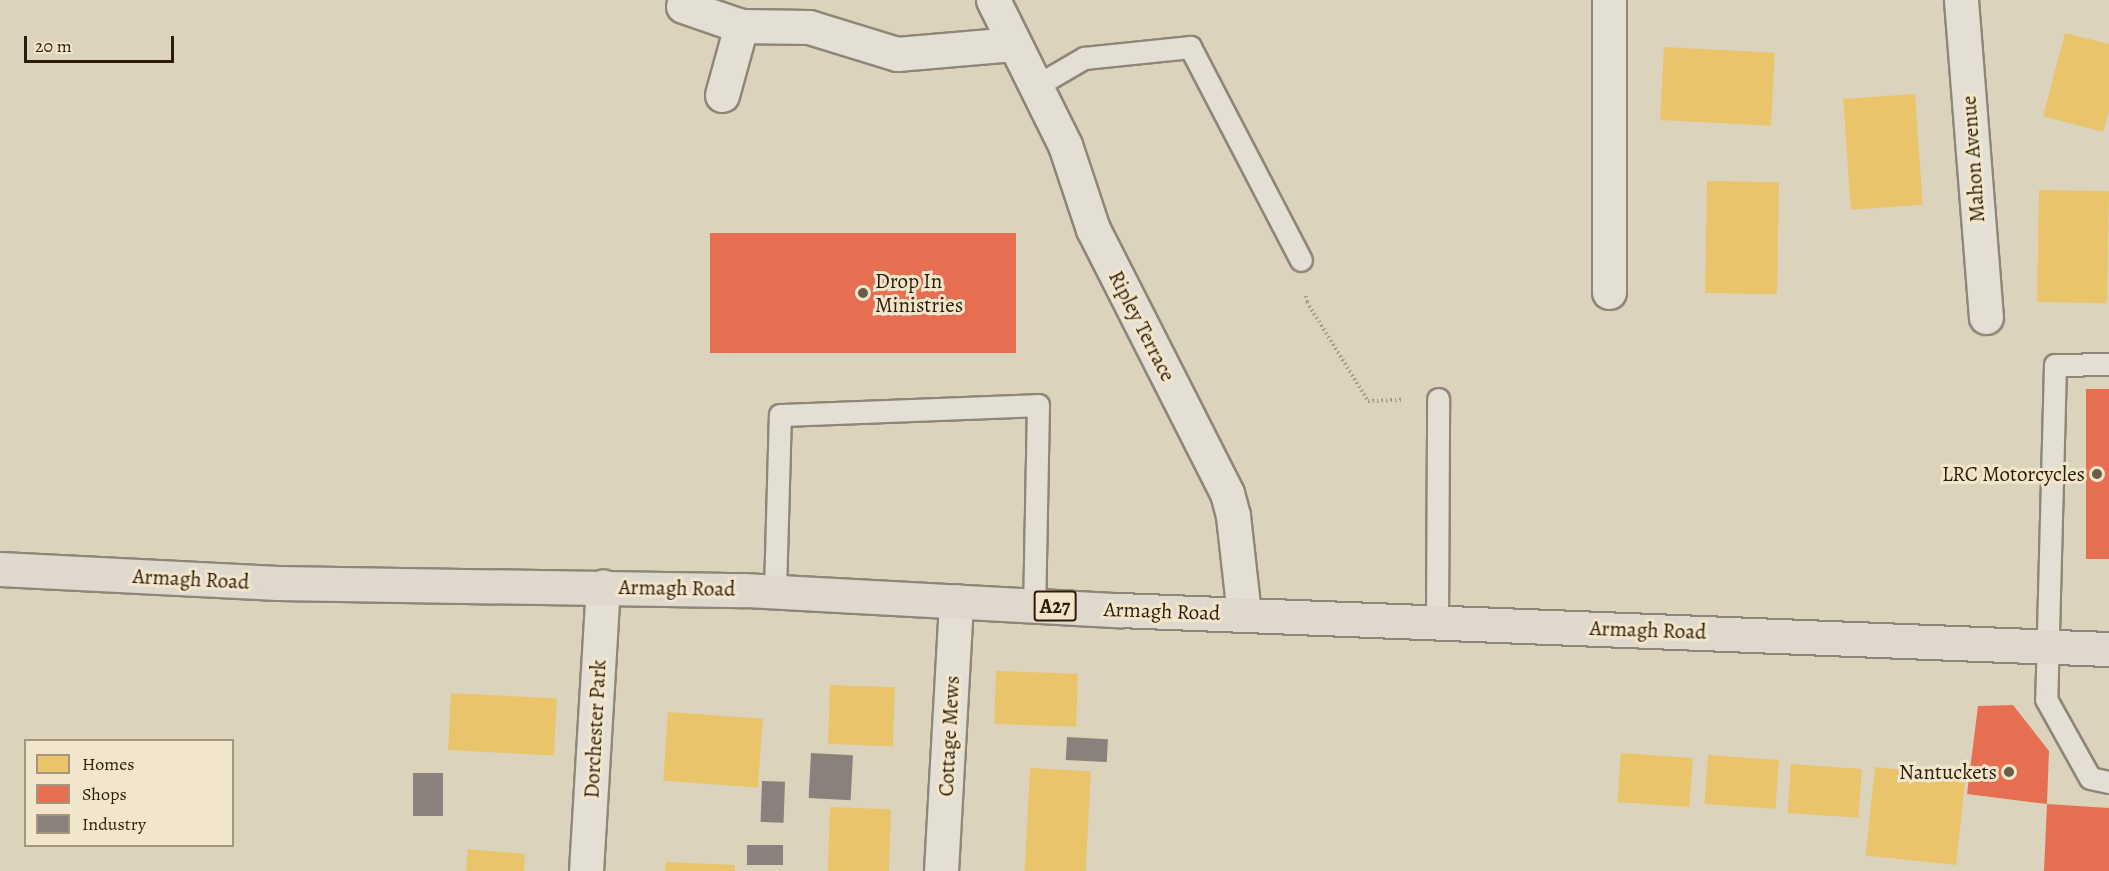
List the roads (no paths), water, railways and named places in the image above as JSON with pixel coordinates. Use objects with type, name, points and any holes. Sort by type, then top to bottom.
[{"type":"main road","name":"Armagh Road","points":[[0,569],[278,583],[775,591],[1034,605],[2109,649]]},
{"type":"street","name":"Ripley Terrace","points":[[993,0],[1065,145],[1093,229],[1227,493],[1233,516],[1244,614]]},
{"type":"street","points":[[1609,0],[1609,292]]},
{"type":"street","name":"Mahon Avenue","points":[[1961,0],[1986,317]]},
{"type":"street","points":[[683,6],[741,26],[809,27],[897,54],[1014,44]]},
{"type":"street","points":[[722,95],[741,26]]},
{"type":"street","name":"Dorchester Park","points":[[586,871],[603,587]]},
{"type":"street","name":"Cottage Mews","points":[[941,871],[956,601]]},
{"type":"lane","points":[[1036,86],[1084,58],[1190,46],[1301,260]]},
{"type":"lane","points":[[2109,364],[2055,365],[2046,699],[2090,778],[2109,782]]},
{"type":"lane","points":[[1437,622],[1438,399]]},
{"type":"lane","points":[[775,591],[780,415],[1038,405],[1034,605]]},
{"type":"place","name":"Drop In Ministries","points":[[863,293]]},
{"type":"place","name":"LRC Motorcycles","points":[[2097,474]]},
{"type":"place","name":"Nantuckets","points":[[2009,772]]}]
